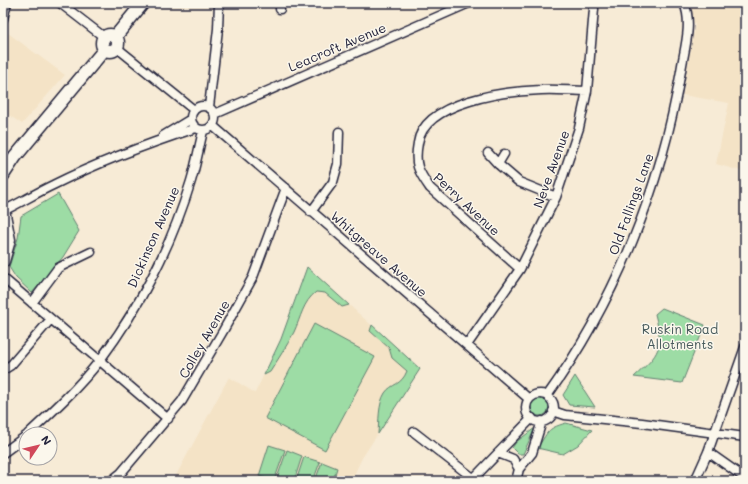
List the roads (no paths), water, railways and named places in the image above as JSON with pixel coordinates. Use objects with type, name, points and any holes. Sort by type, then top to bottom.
[{"type":"street","points":[[3,19],[7,3]]},
{"type":"street","points":[[60,3],[194,110]]},
{"type":"street","points":[[3,175],[15,157],[143,3]]},
{"type":"street","points":[[209,107],[218,29],[219,3]]},
{"type":"street","name":"Leacroft Avenue","points":[[215,114],[469,3]]},
{"type":"street","name":"Neve Avenue","points":[[467,345],[520,269],[556,198],[579,128],[587,91],[594,9],[593,3]]},
{"type":"street","name":"Old Fallings Lane","points":[[547,396],[571,362],[606,301],[636,233],[652,187],[667,136],[678,87],[688,22],[684,3]]},
{"type":"street","name":"Perry Avenue","points":[[520,269],[430,188],[418,171],[416,155],[418,139],[423,130],[434,117],[447,109],[468,102],[504,94],[541,90],[587,91]]},
{"type":"street","points":[[3,261],[9,240],[3,210],[53,185],[152,143],[213,126],[216,121],[215,114],[209,107],[202,106],[194,110],[191,119],[152,143]]},
{"type":"street","points":[[191,119],[199,130]]},
{"type":"street","name":"Whitgreave Avenue","points":[[213,126],[286,188],[311,212],[530,399]]},
{"type":"street","name":"Dickinson Avenue","points":[[36,426],[78,386],[100,360],[151,279],[176,222],[191,181],[199,130]]},
{"type":"street","points":[[311,212],[333,182],[338,164],[339,132]]},
{"type":"street","points":[[488,153],[498,164],[519,182],[556,198]]},
{"type":"street","points":[[498,164],[504,154]]},
{"type":"street","points":[[3,167],[15,157]]},
{"type":"street","name":"Colley Avenue","points":[[111,481],[121,473],[182,401],[253,277],[286,188]]},
{"type":"street","points":[[32,303],[58,268],[91,252]]},
{"type":"street","points":[[3,278],[168,419]]},
{"type":"street","points":[[3,370],[11,365],[51,319]]},
{"type":"street","points":[[695,481],[708,452],[745,347]]},
{"type":"street","points":[[538,394],[547,396],[553,402],[554,411],[549,418],[542,421],[532,418],[527,411],[530,399],[538,394]]},
{"type":"street","points":[[554,411],[565,415],[642,423],[714,434],[745,437]]},
{"type":"street","points":[[414,432],[472,480],[532,418]]},
{"type":"street","points":[[516,481],[519,469],[532,453],[542,421]]},
{"type":"street","name":"Dickinson Avenue","points":[[3,452],[18,441]]},
{"type":"street","points":[[708,452],[745,478]]},
{"type":"street","points":[[498,453],[513,459],[519,469]]},
{"type":"park label","name":"Ruskin Road Allotments","points":[[680,336]]}]
